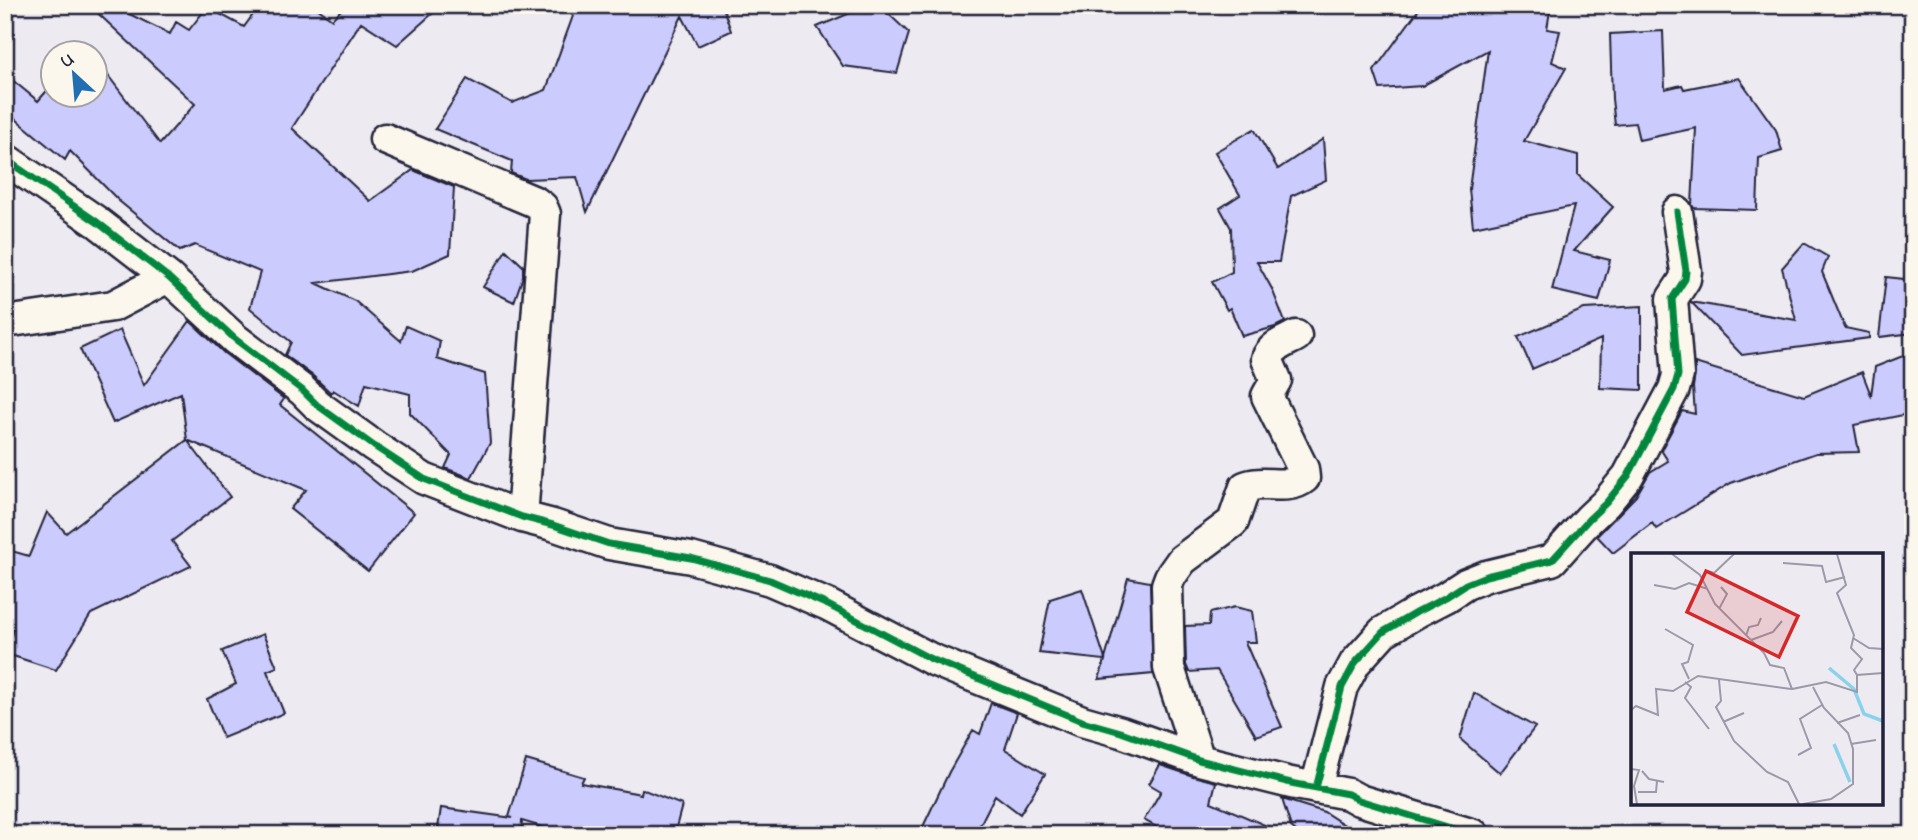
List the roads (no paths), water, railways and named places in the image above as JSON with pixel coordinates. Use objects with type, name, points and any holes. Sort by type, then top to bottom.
[{"type":"street","points":[[385,139],[535,202],[542,207],[545,214],[522,517]]},
{"type":"street","points":[[5,159],[97,222],[168,277],[235,338],[302,390],[317,405],[424,479],[522,517],[609,544],[691,558],[770,580],[828,605],[931,659],[1082,721],[1199,760],[1348,794],[1359,800],[1474,835]]},
{"type":"street","points":[[1316,788],[1342,687],[1355,663],[1383,632],[1466,584],[1486,576],[1552,560],[1628,476],[1674,388],[1678,375],[1672,299],[1685,279],[1686,271],[1677,212]]},
{"type":"street","points":[[5,322],[113,306],[168,277]]},
{"type":"street","points":[[1199,760],[1169,668],[1167,585],[1182,560],[1233,522],[1245,487],[1254,484],[1294,483],[1304,478],[1303,469],[1267,396],[1276,380],[1268,356],[1272,349],[1296,336]]}]
